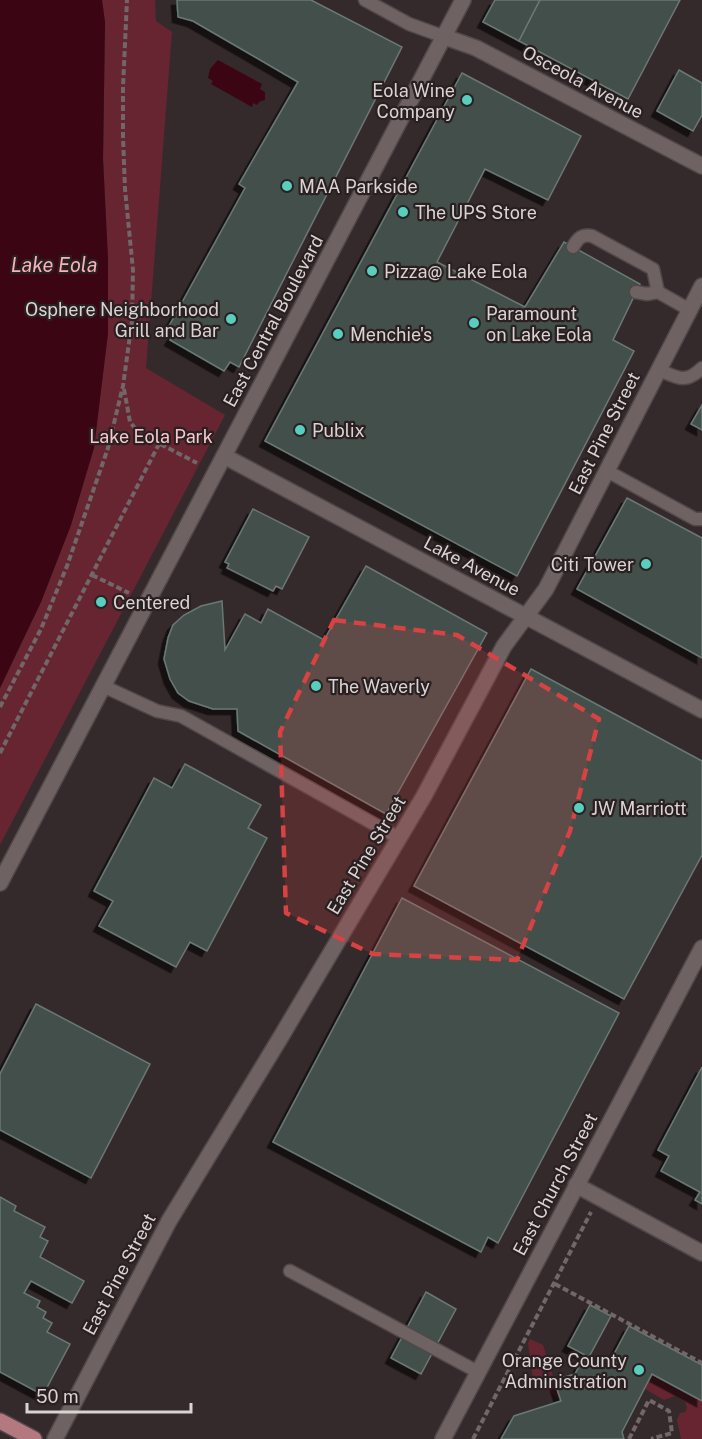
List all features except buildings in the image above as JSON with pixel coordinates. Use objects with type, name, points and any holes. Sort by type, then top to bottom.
[{"type":"main road","points":[[0,1421],[34,1439]]},
{"type":"street","name":"East Central Boulevard","points":[[0,883],[463,0]]},
{"type":"street","name":"Osceola Avenue","points":[[445,37],[476,48],[702,166]]},
{"type":"street","name":"East Pine Street","points":[[55,1439],[169,1221],[424,796],[504,646],[546,589],[702,286]]},
{"type":"street","name":"Lake Avenue","points":[[224,456],[702,710]]},
{"type":"street","name":"East Church Street","points":[[443,1439],[702,948]]},
{"type":"street","points":[[576,1185],[702,1253]]},
{"type":"lane","points":[[365,0],[377,3],[409,24],[445,37]]},
{"type":"lane","points":[[573,247],[580,237],[592,236],[653,268],[658,292]]},
{"type":"lane","points":[[636,292],[647,294],[658,292],[690,310]]},
{"type":"lane","points":[[659,370],[681,379],[691,377],[702,368]]},
{"type":"lane","points":[[607,471],[695,519],[702,519]]},
{"type":"lane","points":[[103,686],[157,711],[181,716],[399,838]]},
{"type":"lane","points":[[290,1270],[478,1372]]},
{"type":"path","points":[[0,707],[41,629],[66,566],[108,448],[123,386],[132,321],[133,270],[125,189],[123,137],[127,0]]},
{"type":"path","points":[[123,386],[130,422],[139,433],[197,463]]},
{"type":"path","points":[[0,753],[159,444]]},
{"type":"path","points":[[92,575],[129,593]]},
{"type":"path","points":[[473,1439],[592,1212]]},
{"type":"path","points":[[554,1283],[702,1363]]},
{"type":"path","points":[[629,1439],[649,1400],[669,1411],[672,1433],[651,1439]]},
{"type":"highlighted area","points":[[334,620],[457,635],[599,719],[570,831],[517,960],[373,954],[286,913],[280,732]]},
{"type":"green space","name":"Lake Eola Park","points":[[102,0],[155,0],[156,21],[172,32],[146,368],[225,415],[0,845],[0,688],[41,602],[71,525],[94,447],[108,333],[108,259],[103,159],[105,22]]},
{"type":"green space","points":[[530,1339],[543,1345],[561,1401],[533,1378],[528,1343]]},
{"type":"green space","points":[[652,1374],[702,1401],[702,1439],[681,1439],[677,1420],[680,1413],[685,1412],[687,1408],[685,1402],[675,1396],[664,1400],[645,1389]]},
{"type":"water","name":"Lake Eola","points":[[0,0],[102,0],[105,22],[103,159],[108,259],[108,333],[94,448],[71,525],[41,602],[0,688]]},
{"type":"water","points":[[218,60],[262,84],[260,89],[265,92],[265,100],[257,105],[253,103],[252,107],[211,84],[213,81],[208,78],[210,69]]},
{"type":"place","name":"Eola Wine Company","points":[[467,100]]},
{"type":"place","name":"MAA Parkside","points":[[287,186]]},
{"type":"place","name":"The UPS Store","points":[[403,212]]},
{"type":"place","name":"Pizza@ Lake Eola","points":[[372,271]]},
{"type":"place","name":"Osphere Neighborhood Grill and Bar","points":[[231,319]]},
{"type":"place","name":"Paramount on Lake Eola","points":[[474,323]]},
{"type":"place","name":"Menchie's","points":[[338,334]]},
{"type":"place","name":"Publix","points":[[300,430]]},
{"type":"place","name":"Citi Tower","points":[[646,564]]},
{"type":"place","name":"Centered","points":[[101,602]]},
{"type":"place","name":"The Waverly","points":[[316,686]]},
{"type":"place","name":"JW Marriott","points":[[579,808]]},
{"type":"place","name":"Orange County Administration","points":[[639,1370]]}]
